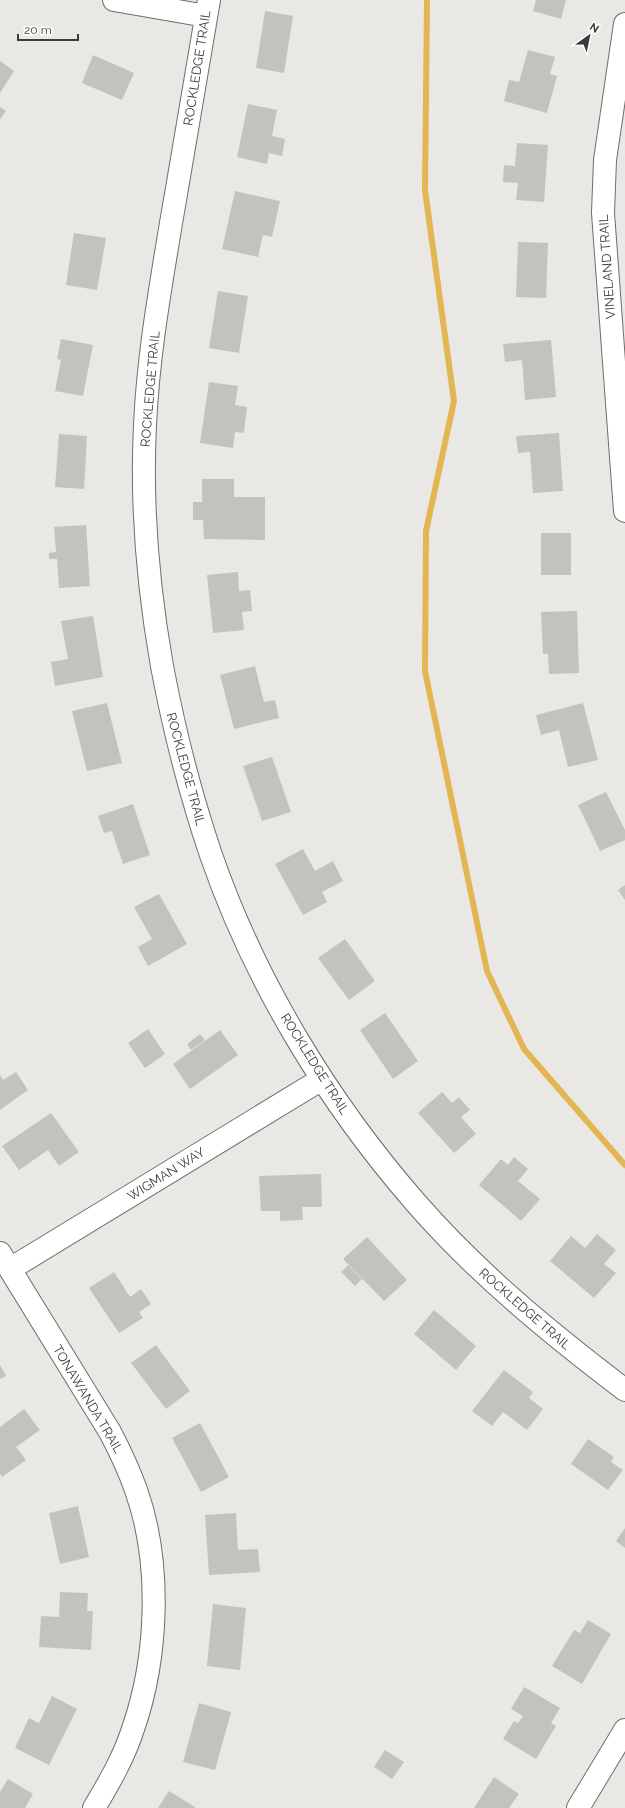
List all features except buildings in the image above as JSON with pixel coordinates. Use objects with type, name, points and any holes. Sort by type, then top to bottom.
[{"type":"street","points":[[114,0],[207,8]]},
{"type":"street","name":"ROCKLEDGE TRAIL","points":[[207,8],[163,273],[153,343],[145,426],[145,509],[149,579],[155,624],[170,710],[198,816],[212,858],[246,941],[301,1046],[357,1129],[406,1190],[459,1248],[536,1320],[625,1390]]},
{"type":"street","name":"VINELAND TRAIL","points":[[625,24],[605,160],[603,213],[625,511]]},
{"type":"street","name":"WIGMAN WAY","points":[[5,1261],[322,1079]]},
{"type":"street","name":"TONAWANDA TRAIL","points":[[5,1261],[113,1438],[125,1461],[137,1491],[148,1539],[154,1593],[153,1644],[145,1687],[133,1730],[122,1757],[116,1771],[94,1808]]},
{"type":"street","points":[[578,1808],[625,1730]]},
{"type":"waterway","points":[[427,0],[425,190],[454,401],[426,531],[425,671],[487,971],[524,1049],[625,1165]]}]
